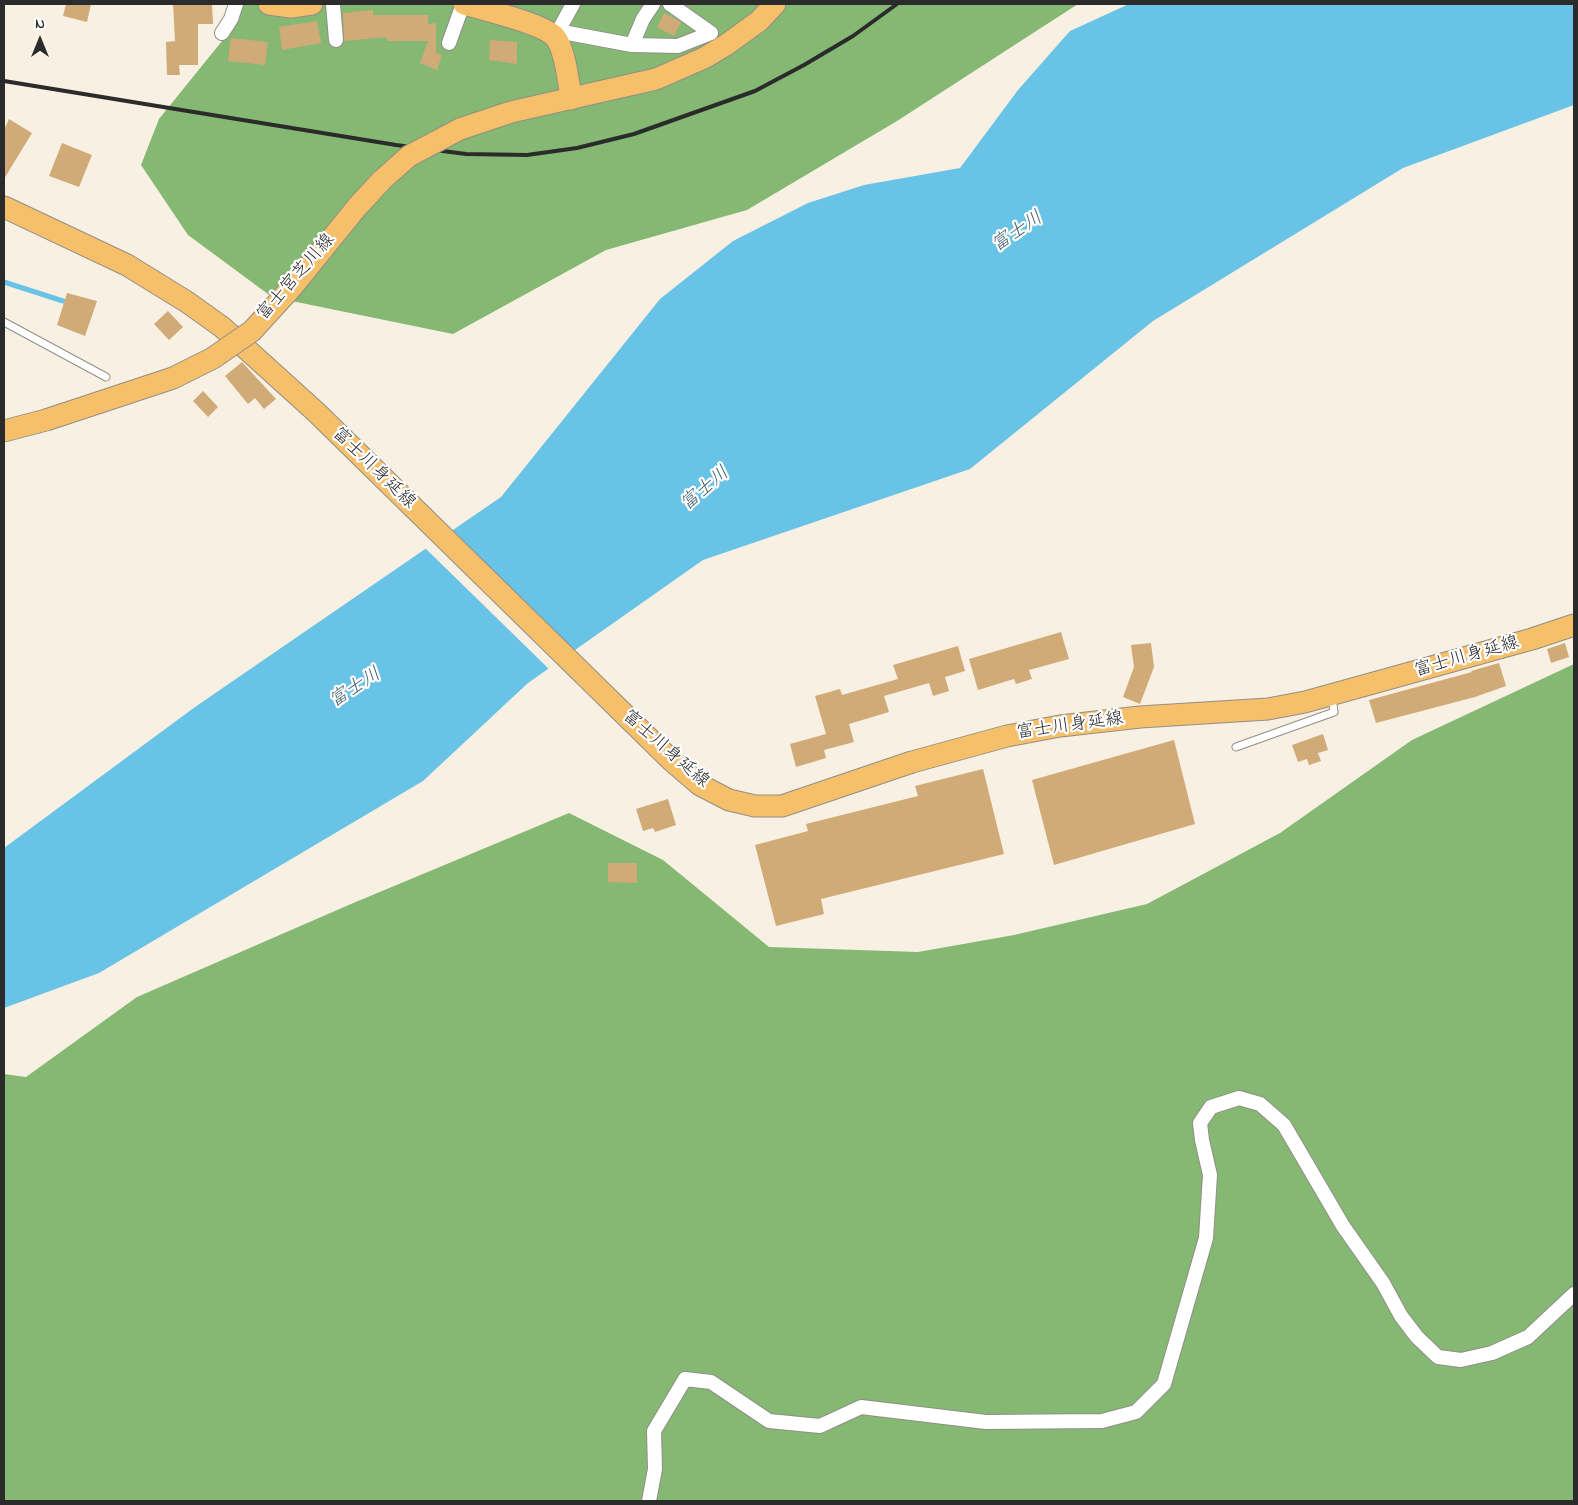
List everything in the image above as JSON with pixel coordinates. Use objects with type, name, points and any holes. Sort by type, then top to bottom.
[{"type":"main road","points":[[269,4],[291,6],[312,4]]},
{"type":"main road","points":[[463,4],[535,25],[555,36],[565,59],[571,99]]},
{"type":"main road","name":"富士宮芝川線","points":[[4,431],[46,420],[173,378],[213,358],[252,331],[293,286],[357,207],[382,180],[409,156],[460,129],[511,112],[656,79],[704,58],[726,45],[759,21],[774,4]]},
{"type":"main road","name":"富士川身延線","points":[[4,207],[127,265],[187,302],[222,327],[316,412],[671,760],[700,785],[729,800],[755,806],[782,806],[912,762],[1006,736],[1060,726],[1140,717],[1268,709],[1331,695],[1532,640],[1574,625]]},
{"type":"street","points":[[222,33],[232,19],[236,4]]},
{"type":"street","points":[[333,4],[336,40]]},
{"type":"street","points":[[449,43],[463,4]]},
{"type":"street","points":[[555,36],[573,4]]},
{"type":"street","points":[[632,45],[643,19],[653,4]]},
{"type":"street","points":[[555,36],[568,33],[632,45],[678,46],[710,33],[670,4]]},
{"type":"street","points":[[649,1501],[655,1469],[654,1431],[686,1379],[711,1382],[769,1421],[820,1426],[861,1408],[986,1422],[1102,1421],[1136,1412],[1164,1384],[1206,1238],[1210,1175],[1200,1123],[1211,1106],[1239,1098],[1260,1104],[1284,1125],[1343,1226],[1383,1283],[1401,1316],[1417,1337],[1438,1357],[1461,1360],[1492,1353],[1528,1337],[1574,1294]]},
{"type":"lane","points":[[4,322],[106,377]]},
{"type":"lane","points":[[1236,747],[1334,712],[1331,695]]},
{"type":"green space","points":[[243,4],[1078,4],[897,121],[747,210],[606,250],[453,334],[272,297],[188,235],[141,165],[159,119],[239,20]]},
{"type":"green space","points":[[1574,664],[1574,1501],[4,1501],[4,1074],[26,1077],[137,997],[351,904],[569,813],[663,860],[769,947],[918,952],[1014,935],[1147,904],[1280,833],[1412,740]]},
{"type":"water","name":"富士川","points":[[1129,4],[1574,4],[1574,105],[1403,168],[1153,321],[970,469],[703,560],[528,683],[423,781],[99,973],[4,1008],[4,848],[195,707],[501,497],[660,299],[733,241],[808,203],[864,185],[960,168],[1018,90],[1070,31]]},
{"type":"pier","points":[[450,529],[575,653],[550,670],[424,547]]},
{"type":"building","points":[[66,4],[91,4],[87,22],[63,16]]},
{"type":"building","points":[[173,4],[212,4],[213,24],[198,24],[198,65],[179,65],[180,75],[167,75],[166,42],[175,41]]},
{"type":"building","points":[[373,10],[373,15],[428,15],[428,24],[436,23],[436,53],[442,55],[437,70],[420,63],[428,41],[387,41],[387,37],[344,41],[343,13]]},
{"type":"building","points":[[664,13],[681,22],[674,36],[657,27]]},
{"type":"building","points":[[317,21],[321,43],[282,50],[279,27]]},
{"type":"building","points":[[231,38],[268,42],[265,65],[228,61]]},
{"type":"building","points":[[490,40],[517,42],[517,64],[489,60]]},
{"type":"building","points":[[9,119],[32,133],[4,179],[4,130]]},
{"type":"building","points":[[62,143],[92,155],[79,187],[49,176]]},
{"type":"building","points":[[67,293],[97,301],[85,336],[57,325]]},
{"type":"building","points":[[168,311],[183,327],[169,340],[154,324]]},
{"type":"building","points":[[242,362],[276,399],[264,409],[255,398],[248,404],[225,376]]},
{"type":"building","points":[[203,391],[218,407],[208,417],[193,401]]},
{"type":"building","points":[[1061,632],[1069,659],[1029,670],[1032,679],[1016,684],[1014,679],[978,690],[969,659]]},
{"type":"building","points":[[1151,643],[1154,667],[1140,704],[1123,697],[1134,667],[1131,645]]},
{"type":"building","points":[[1565,643],[1569,657],[1551,663],[1547,649]]},
{"type":"building","points":[[958,646],[965,671],[945,677],[949,691],[933,696],[929,683],[884,696],[889,712],[849,724],[854,742],[824,750],[826,758],[796,767],[790,744],[826,734],[815,696],[840,689],[842,695],[898,679],[893,665]]},
{"type":"building","points":[[1499,663],[1506,686],[1475,697],[1376,723],[1369,700]]},
{"type":"building","points":[[1323,734],[1328,750],[1318,753],[1321,761],[1309,765],[1307,759],[1298,762],[1292,745]]},
{"type":"building","points":[[1174,740],[1195,824],[1054,865],[1032,780]]},
{"type":"building","points":[[983,769],[1004,854],[821,899],[824,914],[776,926],[755,845],[808,831],[806,824],[918,796],[915,786]]},
{"type":"building","points":[[668,799],[676,825],[655,832],[653,828],[643,831],[636,809]]},
{"type":"building","points":[[608,863],[637,863],[637,883],[608,882]]},
{"type":"waterway","points":[[4,282],[63,301]]},
{"type":"railway","points":[[4,81],[396,145],[466,154],[527,155],[577,148],[634,134],[755,91],[853,36],[897,4]]}]
